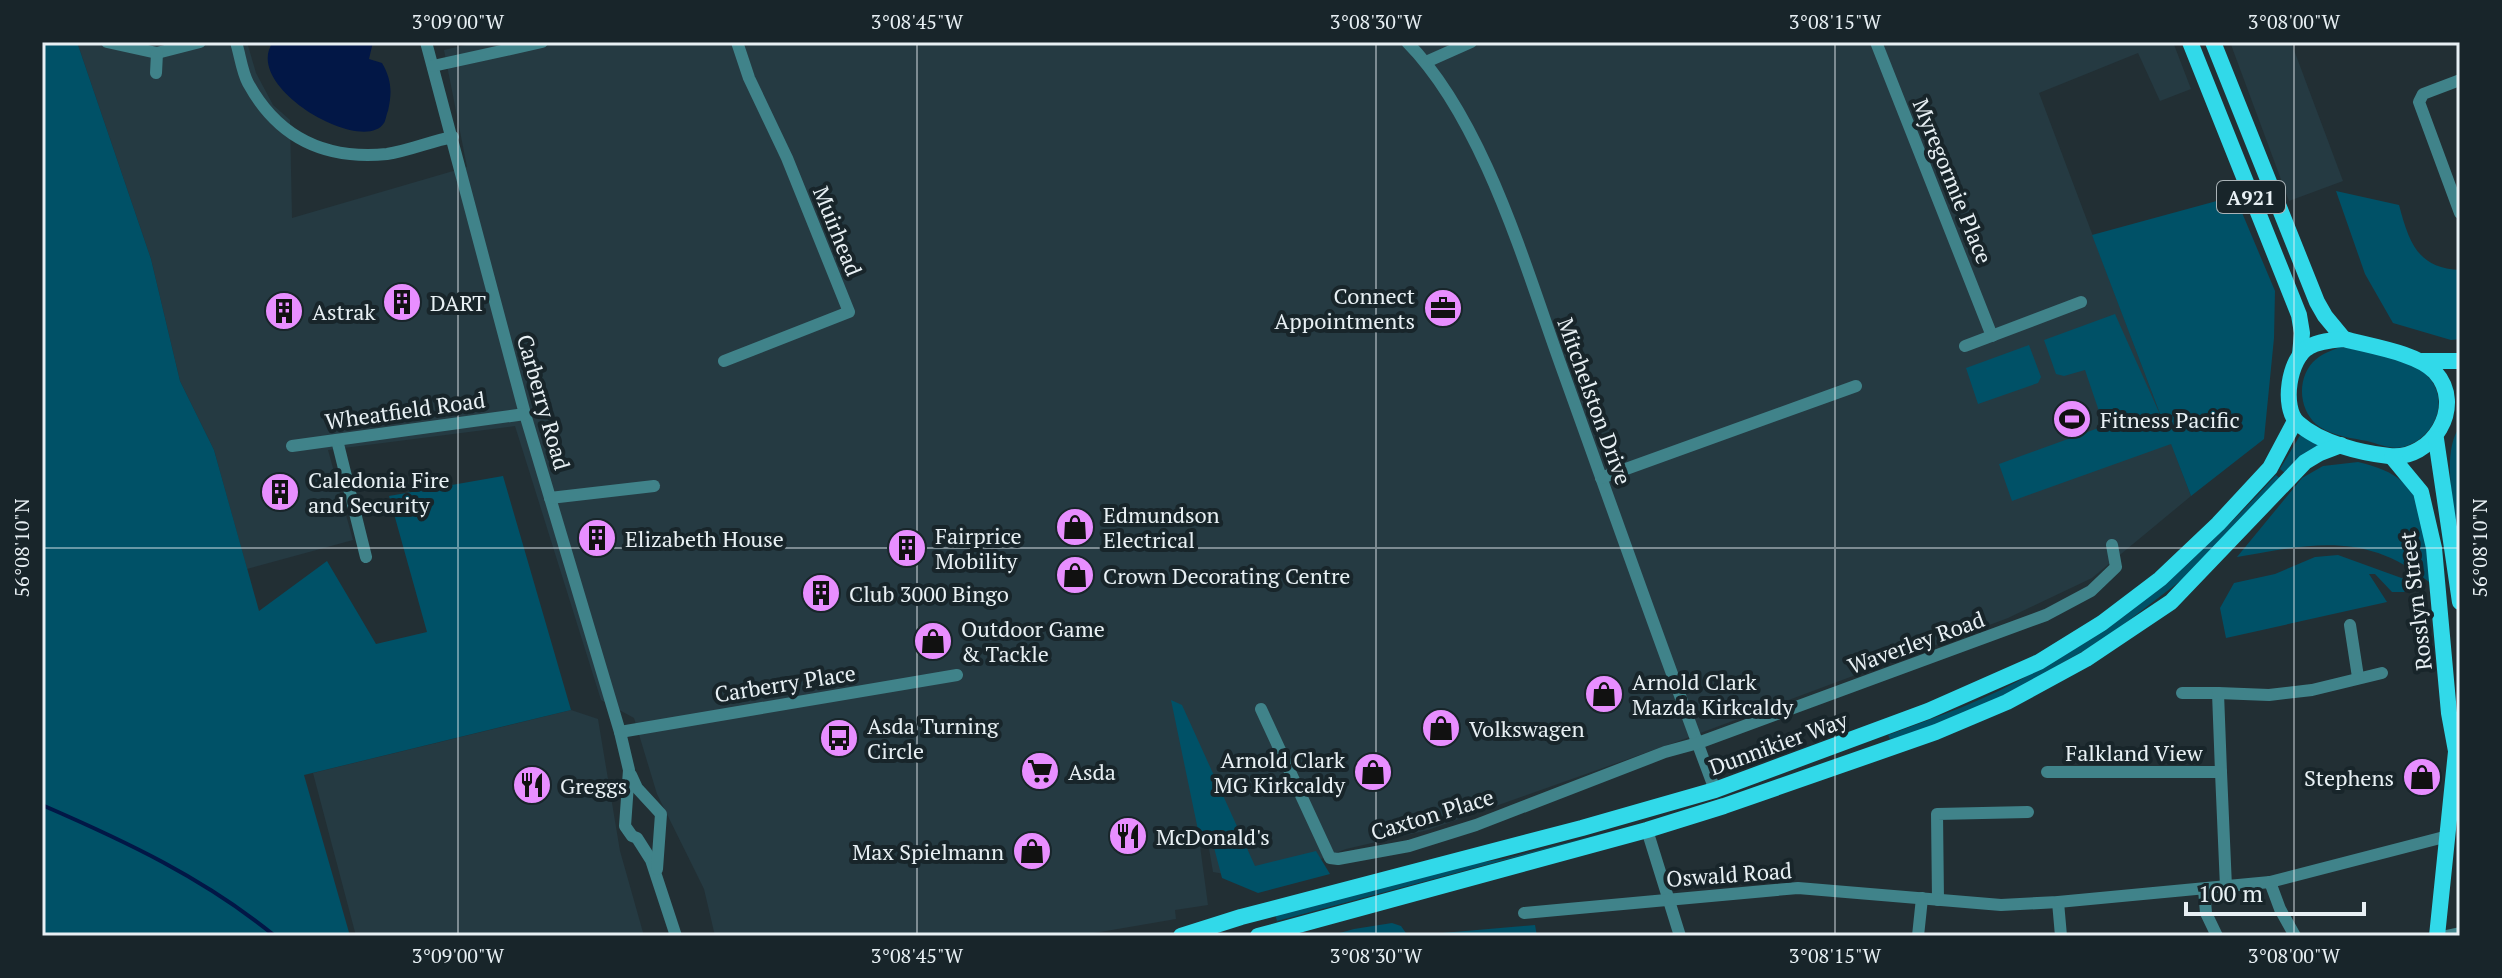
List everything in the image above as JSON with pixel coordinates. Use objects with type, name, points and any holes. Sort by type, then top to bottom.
[{"type":"main road","name":"A921","points":[[2190,42],[2299,315],[2302,333],[2300,355],[2289,381],[2289,401],[2295,421]]},
{"type":"main road","name":"A921","points":[[2213,42],[2317,302],[2344,339]]},
{"type":"main road","points":[[2300,355],[2308,347],[2344,339],[2422,361],[2460,361]]},
{"type":"main road","points":[[2295,421],[2312,433],[2341,445],[2392,457],[2415,452],[2436,439],[2453,406],[2437,374],[2422,361]]},
{"type":"main road","name":"Dunnikier Way","points":[[1181,936],[1270,909],[1715,790],[1928,711],[2039,662],[2102,623],[2160,579],[2218,524],[2270,468],[2295,421]]},
{"type":"main road","name":"Rosslyn Street","points":[[2436,439],[2460,602]]},
{"type":"main road","name":"Dunnikier Way","points":[[1258,936],[1647,830],[1936,732],[2007,702],[2086,659],[2171,602],[2305,462],[2341,445]]},
{"type":"main road","name":"Rosslyn Street","points":[[2392,457],[2421,492],[2434,548],[2449,713],[2456,751]]},
{"type":"main road","name":"Rosslyn Street","points":[[2437,936],[2460,729]]},
{"type":"main road","points":[[1715,790],[1722,795],[1734,794],[1793,781]]},
{"type":"main road","points":[[1582,828],[1637,821],[1644,823],[1647,830]]},
{"type":"street","points":[[107,42],[157,53],[200,42]]},
{"type":"street","points":[[236,42],[247,82],[273,119],[302,142],[341,154],[389,154],[453,137]]},
{"type":"street","name":"Carberry Road","points":[[426,42],[525,414],[629,770],[637,788],[661,814],[656,859],[658,876],[676,936]]},
{"type":"street","points":[[433,66],[542,42]]},
{"type":"street","name":"Muirhead","points":[[724,361],[849,312],[787,158],[749,78],[737,42]]},
{"type":"street","name":"Mitchelston Drive","points":[[1407,42],[1426,62],[1471,134],[1514,235],[1715,790]]},
{"type":"street","points":[[1426,62],[1471,42]]},
{"type":"street","name":"Myregormie Place","points":[[1876,42],[1992,336]]},
{"type":"street","points":[[156,73],[157,53]]},
{"type":"street","points":[[2460,80],[2423,94],[2419,102],[2460,213]]},
{"type":"street","points":[[1965,346],[2081,302]]},
{"type":"street","points":[[1601,478],[1856,386]]},
{"type":"street","name":"Wheatfield Road","points":[[292,446],[525,414]]},
{"type":"street","points":[[337,440],[366,557]]},
{"type":"street","points":[[550,498],[654,486]]},
{"type":"street","name":"Waverley Road","points":[[1698,743],[2046,615],[2091,591],[2116,567],[2112,545]]},
{"type":"street","points":[[2350,625],[2358,677]]},
{"type":"street","points":[[2182,693],[2269,695],[2312,690],[2382,673]]},
{"type":"street","name":"Carberry Place","points":[[620,732],[957,675]]},
{"type":"street","name":"Falkland View","points":[[2218,693],[2226,887]]},
{"type":"street","name":"Caxton Place","points":[[1261,709],[1330,858],[1338,859],[1409,846],[1476,825],[1665,752],[1698,743]]},
{"type":"street","name":"Carberry Road","points":[[629,770],[627,829],[637,838],[658,876]]},
{"type":"street","name":"Falkland View","points":[[2047,772],[2221,772]]},
{"type":"street","points":[[2453,802],[2460,819]]},
{"type":"street","points":[[626,813],[634,804],[649,803]]},
{"type":"street","points":[[1938,900],[1937,814],[2028,812]]},
{"type":"street","points":[[1647,830],[1680,936]]},
{"type":"street","points":[[637,838],[649,838],[659,831]]},
{"type":"street","name":"Oswald Road","points":[[1524,913],[1798,888],[2001,905],[2058,902],[2270,882],[2448,836]]},
{"type":"street","points":[[2270,882],[2295,936]]},
{"type":"street","points":[[2204,889],[2206,913],[2217,936]]},
{"type":"street","points":[[1918,936],[1922,898]]},
{"type":"street","points":[[2058,902],[2061,936]]},
{"type":"street","points":[[2446,936],[2460,933]]},
{"type":"shaded area","points":[[42,42],[77,42],[151,259],[180,381],[214,450],[259,611],[327,561],[376,644],[427,632],[389,496],[503,476],[571,710],[304,775],[350,936],[42,936]]},
{"type":"shaded area","points":[[77,42],[247,42],[256,73],[273,105],[290,120],[292,218],[467,167],[444,50],[478,42],[2173,42],[2191,89],[2160,101],[2138,53],[2039,93],[2191,496],[2092,578],[2008,618],[1679,741],[1428,830],[1346,849],[1311,863],[1247,878],[1213,872],[1207,837],[1198,831],[1208,905],[1175,910],[1176,919],[1077,936],[715,936],[704,889],[657,794],[634,718],[601,700],[515,426],[328,450],[353,540],[247,569],[214,450],[180,381],[151,259]]},
{"type":"shaded area","points":[[273,42],[373,42],[369,59],[382,63],[390,87],[384,123],[372,131],[353,131],[309,112],[289,96],[274,78],[268,60]]},
{"type":"shaded area","points":[[2230,42],[2291,42],[2343,181],[2289,201]]},
{"type":"shaded area","points":[[2336,191],[2399,205],[2417,251],[2434,264],[2460,270],[2460,339],[2451,340],[2393,323],[2365,274]]},
{"type":"shaded area","points":[[2235,196],[2275,291],[2274,338],[2264,439],[2191,496],[2171,444],[2012,501],[1999,464],[2104,426],[2085,370],[2064,376],[2056,374],[2044,340],[2115,314],[2162,419],[2092,235]]},
{"type":"shaded area","points":[[2029,345],[2041,377],[2038,383],[1978,404],[1966,368]]},
{"type":"shaded area","points":[[2340,347],[2394,358],[2422,371],[2437,392],[2439,403],[2437,415],[2425,435],[2403,447],[2390,447],[2337,435],[2313,421],[2302,396],[2304,378],[2316,359]]},
{"type":"shaded area","points":[[2460,426],[2460,546],[2450,468],[2454,438]]},
{"type":"shaded area","points":[[2302,432],[2321,445],[2286,474],[2280,469]]},
{"type":"shaded area","points":[[2358,462],[2381,469],[2411,490],[2424,520],[2434,581],[2429,582],[2383,555],[2360,548],[2314,546],[2237,557],[2302,478],[2323,466]]},
{"type":"shaded area","points":[[2276,475],[2282,480],[2188,575],[2106,638],[2001,698],[1910,735],[1890,739],[1888,735],[2017,682],[2101,630],[2192,558]]},
{"type":"shaded area","points":[[2338,555],[2407,580],[2412,586],[2404,592],[2392,592],[2375,574],[2369,574],[2387,602],[2226,638],[2220,608],[2234,583],[2275,574],[2315,557]]},
{"type":"shaded area","points":[[1171,700],[1182,705],[1255,866],[1316,851],[1330,874],[1258,893],[1222,878],[1212,840],[1198,830]]},
{"type":"shaded area","points":[[571,710],[598,719],[620,851],[644,936],[356,936],[313,773]]},
{"type":"shaded area","points":[[1620,829],[1277,921],[1275,914],[1450,867],[1504,859]]},
{"type":"shaded area","points":[[1392,923],[1401,926],[1408,936],[1329,936],[1354,929]]},
{"type":"shaded area","points":[[1535,925],[1537,936],[1408,936]]},
{"type":"waterway","points":[[42,805],[163,862],[220,896],[275,936]]},
{"type":"place","name":"DART","points":[[402,302]]},
{"type":"place","name":"Connect Appointments","points":[[1443,308]]},
{"type":"place","name":"Astrak","points":[[284,311]]},
{"type":"place","name":"Fitness Pacific","points":[[2072,419]]},
{"type":"place","name":"Caledonia Fire and Security","points":[[280,492]]},
{"type":"place","name":"Edmundson Electrical","points":[[1075,527]]},
{"type":"place","name":"Elizabeth House","points":[[597,538]]},
{"type":"place","name":"Fairprice Mobility","points":[[907,548]]},
{"type":"place","name":"Crown Decorating Centre","points":[[1075,575]]},
{"type":"place","name":"Club 3000 Bingo","points":[[821,593]]},
{"type":"place","name":"Outdoor Game & Tackle","points":[[933,641]]},
{"type":"place","name":"Arnold Clark Mazda Kirkcaldy","points":[[1604,694]]},
{"type":"place","name":"Volkswagen","points":[[1441,728]]},
{"type":"place","name":"Asda Turning Circle","points":[[839,738]]},
{"type":"place","name":"Asda","points":[[1040,771]]},
{"type":"place","name":"Arnold Clark MG Kirkcaldy","points":[[1373,772]]},
{"type":"place","name":"Stephens","points":[[2422,777]]},
{"type":"place","name":"Greggs","points":[[532,785]]},
{"type":"place","name":"McDonald's","points":[[1128,836]]},
{"type":"place","name":"Max Spielmann","points":[[1032,851]]}]
